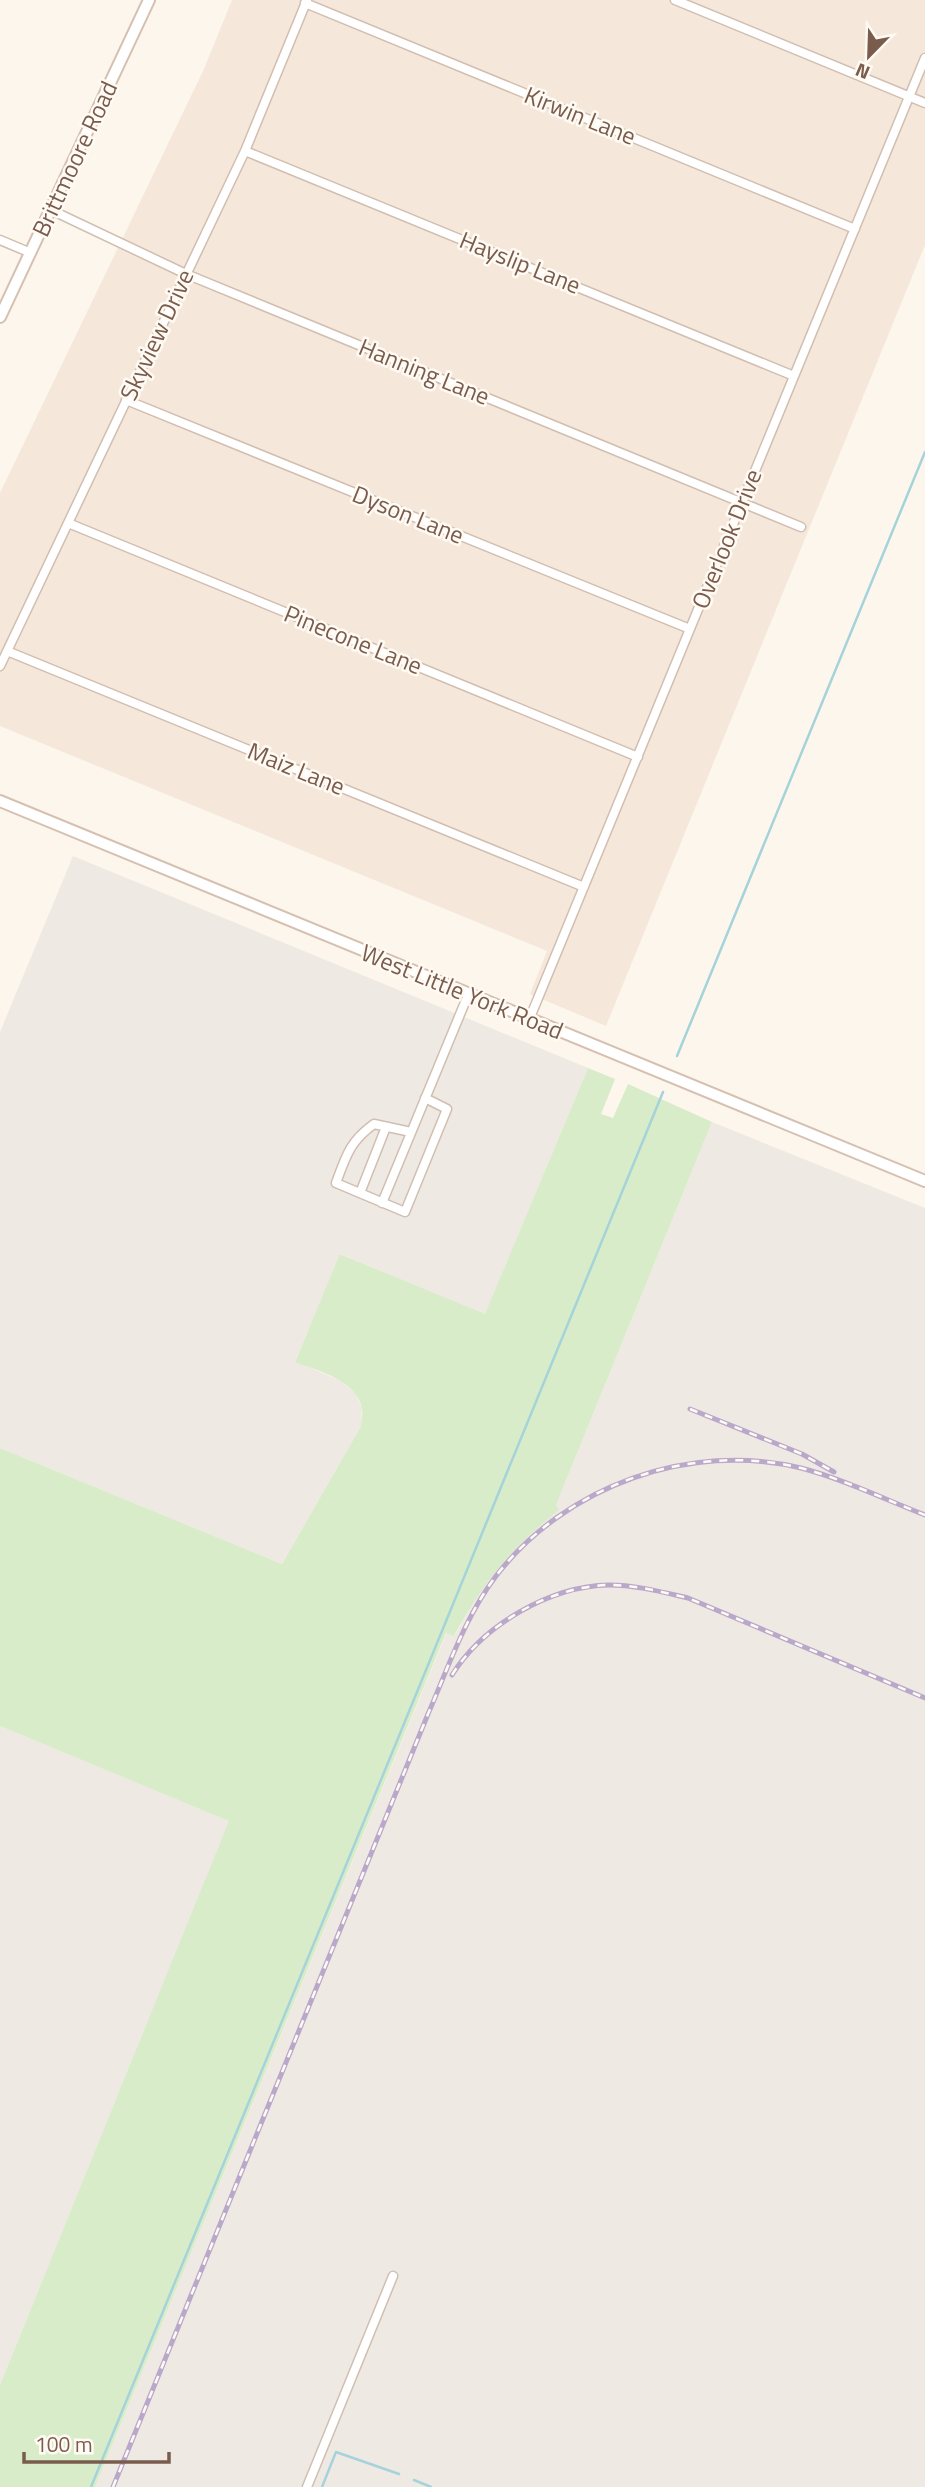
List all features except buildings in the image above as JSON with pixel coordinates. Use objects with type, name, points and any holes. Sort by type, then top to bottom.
[{"type":"main road","name":"Brittmoore Road","points":[[0,317],[149,0]]},
{"type":"main road","name":"West Little York Road","points":[[0,801],[925,1181]]},
{"type":"street","points":[[675,0],[925,103]]},
{"type":"street","name":"Skyview Drive","points":[[0,666],[245,150],[306,2]]},
{"type":"street","name":"Kirwin Lane","points":[[306,2],[855,229]]},
{"type":"street","name":"Overlook Drive","points":[[529,1020],[925,58]]},
{"type":"street","name":"Hayslip Lane","points":[[245,150],[794,376]]},
{"type":"street","name":"Hanning Lane","points":[[51,210],[186,274],[801,527]]},
{"type":"street","points":[[0,240],[31,253]]},
{"type":"street","name":"Dyson Lane","points":[[126,400],[690,629]]},
{"type":"street","name":"Pinecone Lane","points":[[68,523],[638,757]]},
{"type":"street","name":"Maiz Lane","points":[[7,652],[584,887]]},
{"type":"street","points":[[382,1203],[468,995]]},
{"type":"street","points":[[411,1132],[374,1125],[358,1136],[335,1183],[403,1212],[407,1210],[447,1109],[425,1098]]},
{"type":"street","points":[[360,1194],[386,1127]]},
{"type":"street","points":[[307,2487],[393,2276]]},
{"type":"shaded area","points":[[232,0],[925,0],[925,245],[606,1026],[530,994],[547,951],[0,726],[0,493],[204,69]]},
{"type":"shaded area","points":[[73,856],[588,1068],[485,1315],[341,1254],[295,1361],[341,1381],[355,1393],[362,1408],[361,1426],[282,1564],[0,1448],[0,1032]]},
{"type":"shaded area","points":[[712,1122],[925,1208],[925,2487],[95,2487],[447,1632],[455,1635],[498,1566],[556,1505]]},
{"type":"shaded area","points":[[0,1726],[230,1821],[0,2385]]},
{"type":"green space","points":[[588,1068],[615,1079],[601,1114],[613,1118],[628,1084],[712,1122],[556,1505],[559,1510],[499,1567],[476,1598],[454,1636],[446,1633],[95,2487],[0,2487],[0,2385],[229,1821],[0,1726],[0,1448],[282,1564],[361,1426],[362,1409],[353,1391],[325,1373],[295,1362],[340,1254],[485,1314]]},
{"type":"waterway","points":[[677,1056],[925,452]]},
{"type":"waterway","points":[[91,2487],[663,1092]]},
{"type":"waterway","points":[[322,2487],[336,2452],[399,2474]]},
{"type":"waterway","points":[[414,2480],[431,2487]]},
{"type":"railway","points":[[690,1409],[802,1454],[834,1472]]},
{"type":"railway","points":[[113,2487],[450,1661],[475,1608],[496,1576],[524,1544],[557,1517],[594,1495],[633,1478],[674,1467],[716,1461],[759,1461],[801,1468],[848,1483],[925,1515]]},
{"type":"railway","points":[[452,1675],[481,1640],[520,1612],[564,1592],[619,1585],[688,1598],[925,1698]]}]
